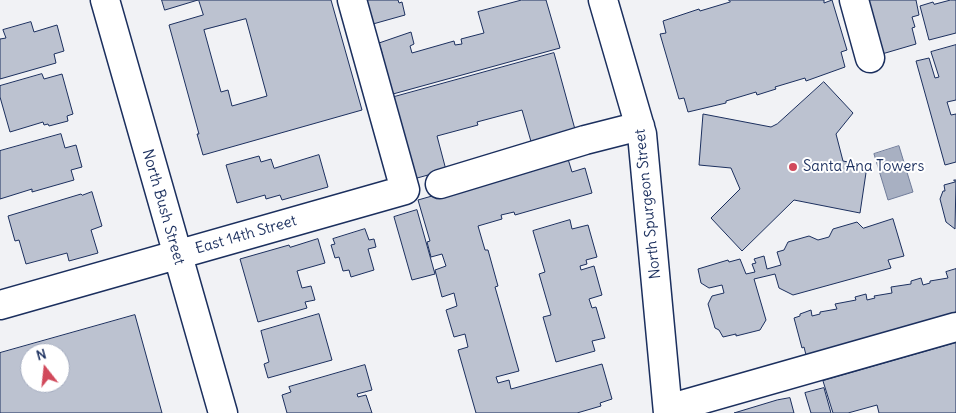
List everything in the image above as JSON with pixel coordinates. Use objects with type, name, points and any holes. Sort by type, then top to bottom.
[{"type":"street","name":"North Bush Street","points":[[105,0],[176,254],[223,413]]},
{"type":"street","name":"East 14th Street","points":[[0,305],[405,190],[352,0]]},
{"type":"street","name":"North Spurgeon Street","points":[[604,0],[642,134],[668,411]]},
{"type":"street","points":[[854,0],[870,58]]},
{"type":"street","points":[[440,184],[585,140],[640,126]]},
{"type":"street","points":[[668,411],[956,327]]},
{"type":"water","points":[[899,146],[913,192],[888,200],[874,154]]},
{"type":"building","points":[[162,0],[198,0],[165,10]]},
{"type":"building","points":[[199,0],[331,0],[362,110],[203,155],[169,25],[203,15]],"holes":[[[246,19],[267,96],[232,106],[228,90],[221,92],[204,30]]]},
{"type":"building","points":[[365,0],[398,0],[399,3],[402,2],[405,15],[373,24]]},
{"type":"building","points":[[522,0],[546,0],[560,48],[393,94],[391,87],[389,88],[379,43],[411,32],[414,44],[410,46],[412,53],[454,41],[455,45],[462,44],[461,39],[484,33],[478,12]]},
{"type":"building","points":[[729,0],[824,0],[824,3],[832,0],[847,50],[841,52],[845,67],[806,81],[805,78],[775,87],[776,89],[757,95],[756,92],[726,101],[726,103],[688,112],[684,98],[679,99],[660,34],[666,33],[663,21],[699,9],[700,11],[730,2]]},
{"type":"building","points":[[869,0],[916,0],[919,15],[912,17],[915,27],[912,28],[916,44],[882,54]]},
{"type":"building","points":[[956,0],[956,33],[929,40],[920,6]]},
{"type":"building","points":[[31,22],[34,32],[57,25],[64,51],[54,54],[56,63],[0,79],[0,39],[6,38],[3,30]]},
{"type":"building","points":[[956,45],[956,100],[947,102],[951,115],[956,114],[956,162],[945,165],[916,61],[929,58],[935,78],[939,77],[931,52]]},
{"type":"building","points":[[554,53],[576,133],[532,145],[522,110],[477,122],[478,125],[437,136],[446,170],[410,180],[387,99]]},
{"type":"building","points":[[42,74],[44,79],[62,74],[73,114],[67,116],[68,121],[49,126],[48,124],[44,125],[43,122],[10,132],[0,97],[0,86]]},
{"type":"building","name":"Santa Ana Towers","points":[[824,82],[853,113],[836,134],[843,161],[867,166],[860,213],[794,200],[742,251],[711,218],[740,189],[731,168],[699,165],[703,114],[771,127],[777,124]]},
{"type":"building","points":[[61,134],[65,148],[76,145],[82,167],[71,170],[74,180],[32,192],[32,189],[0,199],[0,151]]},
{"type":"building","points":[[319,155],[328,187],[282,200],[280,195],[266,199],[265,195],[237,203],[226,165],[259,156],[261,162],[271,159],[274,168]]},
{"type":"building","points":[[568,159],[572,172],[585,168],[592,193],[515,215],[514,212],[501,215],[502,219],[478,226],[485,250],[488,250],[498,286],[495,287],[519,371],[496,377],[498,383],[509,380],[511,389],[602,364],[612,399],[600,403],[601,406],[577,413],[476,413],[458,350],[468,347],[465,334],[454,337],[446,310],[457,306],[454,293],[442,297],[435,270],[446,266],[442,254],[431,257],[427,242],[430,241],[418,200],[551,162]]},
{"type":"building","points":[[954,180],[956,180],[955,229],[946,222],[940,199],[943,191],[945,191],[944,185],[955,182]]},
{"type":"building","points":[[92,192],[102,226],[91,230],[98,253],[69,261],[67,253],[26,264],[19,240],[15,241],[8,216]]},
{"type":"building","points":[[417,210],[435,274],[412,280],[394,217]]},
{"type":"building","points":[[893,219],[904,256],[888,260],[891,268],[793,295],[779,288],[775,274],[754,279],[766,320],[760,330],[723,337],[719,330],[715,328],[708,304],[712,296],[724,293],[722,285],[709,288],[701,283],[698,269],[728,260],[729,262],[740,259],[746,274],[755,272],[752,264],[756,263],[754,259],[764,256],[767,269],[781,265],[777,252],[784,250],[788,242],[809,236],[818,240],[829,237],[833,229],[857,222],[863,228]]},
{"type":"building","points":[[570,220],[572,229],[588,225],[597,257],[586,260],[587,264],[580,266],[581,270],[594,266],[602,295],[589,299],[592,308],[596,307],[605,338],[592,341],[595,351],[556,362],[543,317],[551,315],[539,274],[545,272],[533,231]]},
{"type":"building","points":[[365,229],[369,240],[374,239],[376,247],[368,249],[374,270],[351,277],[349,270],[343,271],[339,257],[335,258],[331,245],[335,244],[333,239]]},
{"type":"building","points":[[318,239],[325,263],[297,271],[302,288],[311,286],[315,300],[305,302],[307,308],[258,322],[240,259]]},
{"type":"building","points":[[956,269],[956,312],[806,355],[804,347],[802,348],[794,318],[800,316],[800,314],[811,310],[812,316],[820,314],[820,312],[837,309],[835,304],[856,300],[855,297],[866,294],[867,300],[875,298],[874,296],[892,293],[891,287],[911,284],[911,281],[921,278],[923,285],[930,283],[930,281],[948,278],[946,272]]},
{"type":"building","points":[[319,314],[332,360],[268,378],[264,364],[269,362],[261,331]]},
{"type":"building","points":[[135,315],[162,413],[0,413],[0,353],[20,347],[20,393],[70,393],[70,343],[36,343]]},
{"type":"building","points":[[956,343],[956,413],[879,413],[877,405],[848,413],[833,413],[823,381]]},
{"type":"building","points":[[365,365],[372,390],[357,394],[358,397],[366,395],[372,413],[287,413],[282,395],[291,392],[289,387]]},
{"type":"building","points":[[824,388],[831,413],[811,413],[805,393]]},
{"type":"building","points":[[790,398],[794,413],[734,413],[777,400]]},
{"type":"place","name":"Santa Ana Towers","points":[[793,167]]}]
